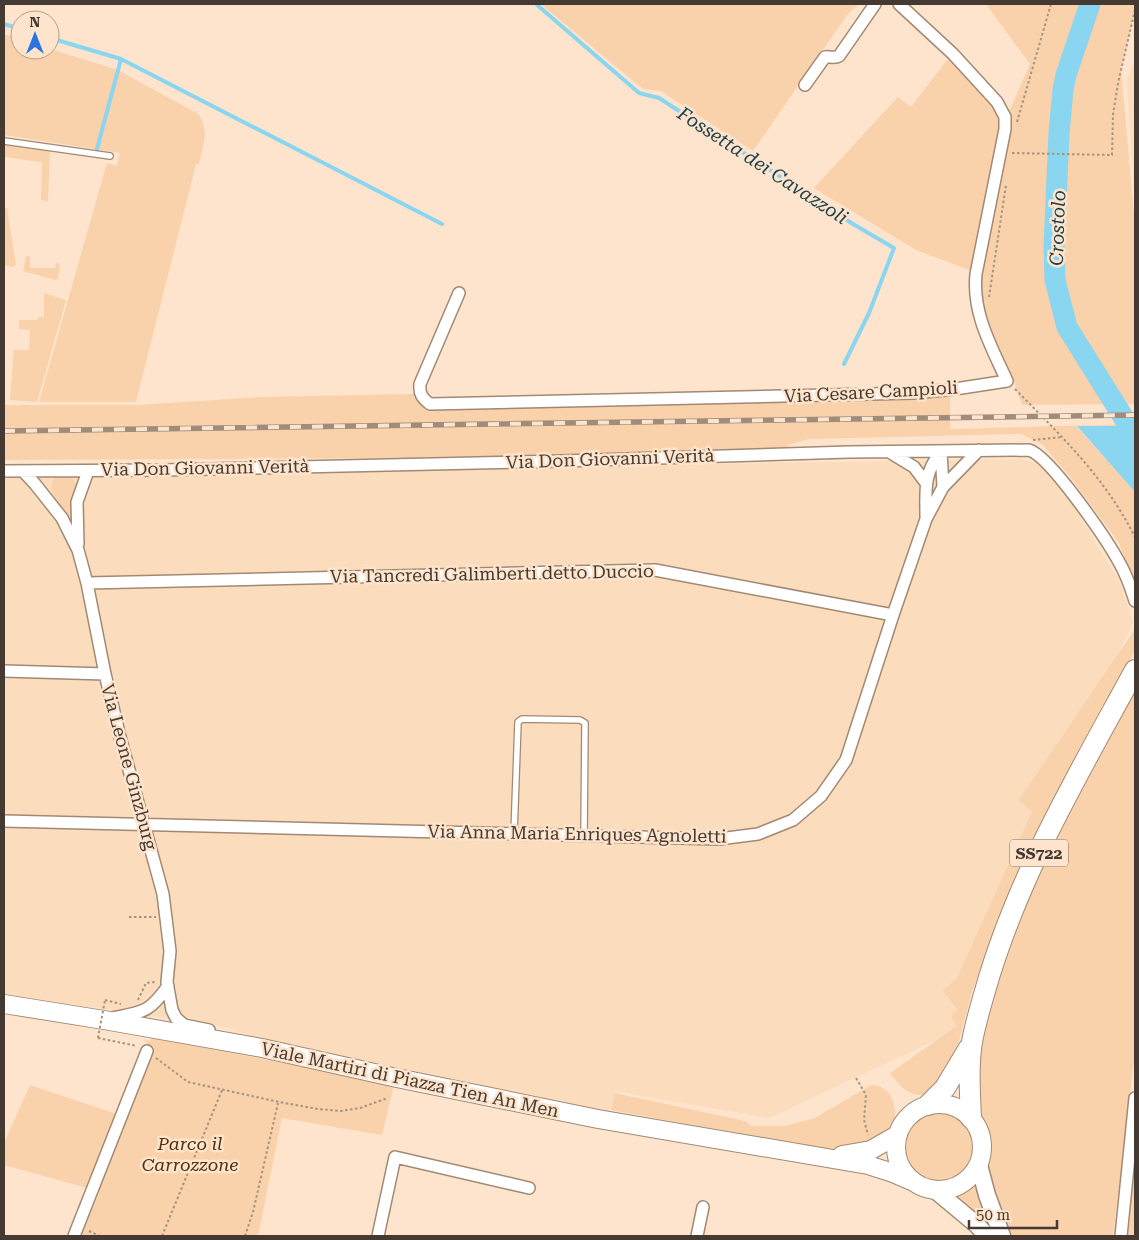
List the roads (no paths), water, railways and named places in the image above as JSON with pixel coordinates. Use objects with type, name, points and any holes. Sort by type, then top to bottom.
[{"type":"highway","name":"Viale Martiri di Piazza Tien An Men","points":[[971,1118],[970,1075],[972,1042],[991,968],[1018,895],[1066,798],[1134,672]]},
{"type":"highway","name":"Viale Martiri di Piazza Tien An Men","points":[[928,1104],[945,1088],[972,1042]]},
{"type":"main road","name":"Viale Martiri di Piazza Tien An Men","points":[[4,1004],[262,1048],[571,1114],[868,1165],[935,1190]]},
{"type":"main road","name":"Viale Martiri di Piazza Tien An Men","points":[[816,1157],[865,1152],[876,1148],[897,1135],[901,1124],[915,1110],[928,1104]]},
{"type":"main road","points":[[928,1104],[952,1105],[962,1110],[971,1118]]},
{"type":"main road","name":"Viale Martiri di Piazza Tien An Men","points":[[971,1118],[978,1128],[982,1140],[979,1165]]},
{"type":"main road","points":[[897,1135],[898,1161],[904,1173],[914,1182]]},
{"type":"main road","points":[[935,1190],[948,1189],[961,1184],[971,1176],[979,1165]]},
{"type":"main road","points":[[979,1165],[987,1195],[1002,1236]]},
{"type":"main road","points":[[935,1190],[977,1225],[987,1236]]},
{"type":"street","points":[[804,85],[825,57],[834,58],[839,56],[875,4]]},
{"type":"street","name":"Via Cesare Campioli","points":[[459,293],[420,384],[420,392],[423,399],[430,404],[914,393],[1007,381],[980,319],[975,287],[1005,129],[1004,116],[997,102],[953,54],[899,4]]},
{"type":"street","name":"Via Anna Maria Enriques Agnoletti","points":[[4,821],[144,823],[719,839],[758,834],[793,820],[821,796],[846,760],[926,519],[943,487],[979,450]]},
{"type":"street","points":[[941,451],[943,487]]},
{"type":"street","name":"Via Anna Maria Enriques Agnoletti","points":[[926,519],[926,483],[929,469],[941,451]]},
{"type":"street","name":"Via Don Giovanni Verità","points":[[4,471],[553,462],[849,452],[1032,451],[1040,456],[1070,490],[1094,522],[1120,563],[1135,601]]},
{"type":"street","points":[[889,453],[914,467],[926,483]]},
{"type":"street","name":"Via Leone Ginzburg","points":[[23,471],[62,518],[78,550],[87,582],[105,674],[163,894],[170,950],[168,984],[172,1010],[176,1018],[184,1025],[226,1033],[262,1048]]},
{"type":"street","name":"Via Leone Ginzburg","points":[[78,550],[77,502],[88,471]]},
{"type":"street","name":"Via Tancredi Galimberti detto Duccio","points":[[87,582],[655,570],[893,615]]},
{"type":"street","points":[[4,671],[105,674]]},
{"type":"street","points":[[104,1020],[150,1008],[168,984]]},
{"type":"street","points":[[74,1236],[147,1051]]},
{"type":"street","points":[[1121,1236],[1135,1098]]},
{"type":"street","points":[[378,1236],[395,1157],[529,1188]]},
{"type":"street","points":[[697,1236],[703,1207]]},
{"type":"lane","points":[[4,141],[110,156]]},
{"type":"lane","points":[[514,834],[518,722],[522,719],[580,720],[585,723],[584,836]]},
{"type":"water","points":[[1077,426],[1135,426],[1135,492],[1134,491]]},
{"type":"waterway","name":"Fossetta dei Cavazzoli","points":[[536,4],[639,93],[659,98],[853,224],[894,248],[869,313],[844,364]]},
{"type":"waterway","name":"Crostolo","points":[[1090,4],[1066,75],[1063,90],[1059,133],[1054,247],[1055,280],[1067,327],[1135,436]]},
{"type":"waterway","points":[[4,24],[10,26]]},
{"type":"waterway","points":[[60,41],[121,59],[442,224]]},
{"type":"waterway","points":[[97,149],[121,59]]},
{"type":"railway","points":[[4,431],[1135,415]]},
{"type":"park label","name":"Parco il Carrozzone","points":[[190,1154]]}]
